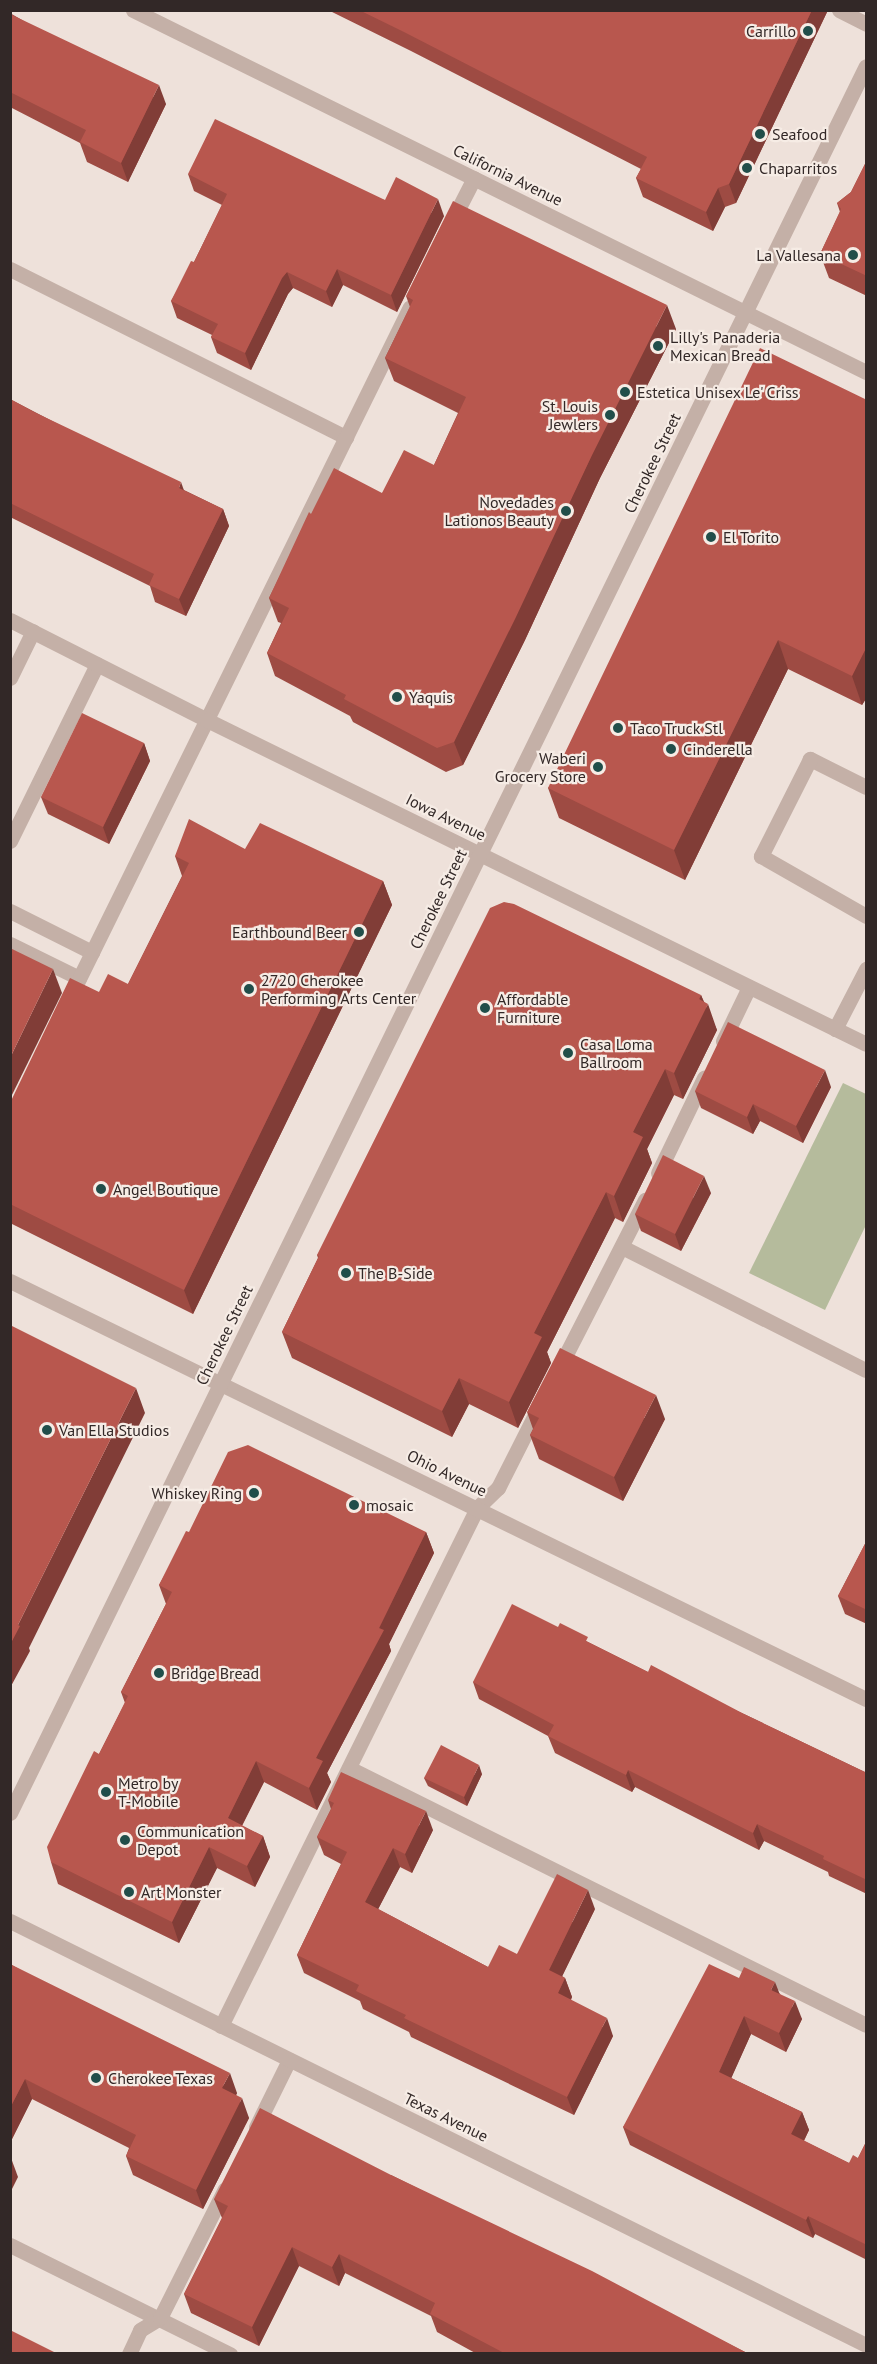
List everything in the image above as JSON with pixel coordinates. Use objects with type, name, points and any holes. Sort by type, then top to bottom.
[{"type":"street","name":"California Avenue","points":[[134,10],[867,372]]},
{"type":"street","points":[[839,10],[867,24]]},
{"type":"street","name":"Cherokee Street","points":[[10,1813],[867,66]]},
{"type":"street","points":[[443,240],[474,178]]},
{"type":"street","points":[[10,269],[346,437]]},
{"type":"street","points":[[64,1010],[417,292]]},
{"type":"street","name":"Iowa Avenue","points":[[10,620],[207,720],[867,1044]]},
{"type":"street","points":[[10,678],[33,631]]},
{"type":"street","points":[[10,841],[97,664]]},
{"type":"street","points":[[867,787],[810,759],[761,856],[867,916]]},
{"type":"street","points":[[10,911],[92,952]]},
{"type":"street","points":[[10,944],[79,978]]},
{"type":"street","points":[[836,1029],[867,969]]},
{"type":"street","points":[[221,2026],[477,1508],[498,1488],[622,1247],[749,987]]},
{"type":"street","points":[[622,1247],[867,1370]]},
{"type":"street","name":"Ohio Avenue","points":[[10,1281],[867,1699]]},
{"type":"street","points":[[349,1768],[867,2025]]},
{"type":"street","name":"Texas Avenue","points":[[10,1921],[867,2345]]},
{"type":"street","points":[[248,2143],[289,2060]]},
{"type":"street","points":[[129,2354],[140,2330],[160,2318],[232,2174]]},
{"type":"street","points":[[10,2245],[230,2354]]},
{"type":"green space","points":[[843,1083],[866,1094],[866,1225],[825,1310],[749,1273]]},
{"type":"building","points":[[359,10],[812,10],[729,184],[718,188],[706,212],[636,178],[647,157]]},
{"type":"building","points":[[10,14],[159,85],[121,163],[80,142],[86,130],[10,92]]},
{"type":"building","points":[[215,119],[385,200],[396,177],[438,199],[391,295],[337,269],[326,291],[287,272],[245,353],[211,337],[218,324],[171,301],[191,261],[194,262],[227,194],[188,174]]},
{"type":"building","points":[[867,160],[867,276],[820,254],[841,209],[837,203],[851,192]]},
{"type":"building","points":[[453,201],[667,305],[454,742],[437,748],[344,699],[346,695],[267,653],[289,608],[269,598],[309,512],[311,514],[334,468],[382,493],[404,450],[434,465],[466,397],[385,358],[413,300],[406,296]]},
{"type":"building","points":[[760,348],[867,400],[867,646],[852,676],[778,640],[674,850],[548,788]]},
{"type":"building","points":[[10,399],[181,482],[179,488],[223,509],[179,599],[149,585],[154,574],[10,503]]},
{"type":"building","points":[[82,713],[144,743],[103,827],[41,797]]},
{"type":"building","points":[[189,819],[245,849],[260,823],[383,881],[184,1290],[10,1204],[10,1103],[70,978],[99,992],[108,974],[128,984],[189,863],[175,856]]},
{"type":"building","points":[[504,902],[514,904],[701,995],[699,999],[708,1004],[674,1073],[665,1069],[633,1132],[643,1137],[614,1196],[606,1192],[534,1333],[542,1337],[509,1402],[459,1378],[442,1411],[282,1332],[319,1256],[317,1255],[490,908]]},
{"type":"building","points":[[10,948],[53,969],[10,1058]]},
{"type":"building","points":[[728,1022],[825,1070],[796,1126],[753,1104],[747,1117],[695,1091]]},
{"type":"building","points":[[663,1155],[704,1176],[675,1234],[635,1214]]},
{"type":"building","points":[[10,1325],[136,1388],[10,1645]]},
{"type":"building","points":[[560,1348],[656,1395],[614,1477],[530,1435],[539,1418],[527,1412]]},
{"type":"building","points":[[248,1445],[426,1532],[379,1628],[384,1630],[316,1758],[323,1761],[309,1788],[256,1761],[228,1818],[263,1836],[247,1866],[209,1847],[172,1922],[51,1862],[47,1847],[94,1751],[99,1754],[128,1696],[121,1692],[172,1592],[159,1585],[186,1531],[189,1532],[228,1452]]},
{"type":"building","points":[[867,1540],[867,1610],[838,1596]]},
{"type":"building","points":[[512,1604],[558,1627],[560,1623],[588,1637],[586,1641],[648,1672],[651,1665],[744,1714],[867,1773],[867,1880],[823,1859],[824,1856],[757,1824],[753,1833],[628,1770],[626,1775],[548,1736],[554,1725],[473,1682]]},
{"type":"building","points":[[441,1745],[479,1765],[464,1797],[424,1778]]},
{"type":"building","points":[[341,1772],[426,1811],[405,1854],[393,1848],[365,1902],[488,1967],[499,1945],[517,1954],[557,1874],[588,1890],[549,1970],[565,1978],[558,1993],[607,2018],[567,2097],[404,2018],[406,2015],[356,1991],[359,1985],[297,1955],[347,1852],[317,1837],[334,1803],[328,1800]]},
{"type":"building","points":[[10,1964],[230,2073],[222,2088],[242,2098],[196,2190],[126,2156],[136,2135],[25,2079],[10,2108]]},
{"type":"building","points":[[709,1964],[739,1978],[744,1967],[775,1982],[771,1990],[795,2001],[779,2033],[744,2016],[719,2072],[802,2112],[791,2134],[849,2163],[853,2155],[858,2158],[867,2140],[867,2245],[808,2216],[806,2220],[623,2127]]},
{"type":"building","points":[[260,2108],[391,2175],[592,2271],[749,2354],[506,2354],[430,2314],[435,2303],[339,2254],[332,2267],[292,2247],[252,2327],[184,2294],[228,2206],[214,2199]]},
{"type":"building","points":[[10,2330],[58,2354],[10,2354]]},
{"type":"place","name":"Carrillo","points":[[808,31]]},
{"type":"place","name":"Seafood","points":[[760,134]]},
{"type":"place","name":"Chaparritos","points":[[747,168]]},
{"type":"place","name":"La Vallesana","points":[[853,255]]},
{"type":"place","name":"Lilly's Panaderia Mexican Bread","points":[[658,346]]},
{"type":"place","name":"Estetica Unisex Le' Criss","points":[[625,392]]},
{"type":"place","name":"St. Louis Jewlers","points":[[610,415]]},
{"type":"place","name":"Novedades Lationos Beauty","points":[[566,511]]},
{"type":"place","name":"El Torito","points":[[711,537]]},
{"type":"place","name":"Yaquis","points":[[397,697]]},
{"type":"place","name":"Taco Truck Stl","points":[[618,728]]},
{"type":"place","name":"Cinderella","points":[[671,749]]},
{"type":"place","name":"Waberi Grocery Store","points":[[598,767]]},
{"type":"place","name":"Earthbound Beer","points":[[359,932]]},
{"type":"place","name":"2720 Cherokee Performing Arts Center","points":[[249,989]]},
{"type":"place","name":"Affordable Furniture","points":[[485,1008]]},
{"type":"place","name":"Casa Loma Ballroom","points":[[568,1053]]},
{"type":"place","name":"Angel Boutique","points":[[101,1189]]},
{"type":"place","name":"The B-Side","points":[[346,1273]]},
{"type":"place","name":"Van Ella Studios","points":[[47,1430]]},
{"type":"place","name":"Whiskey Ring","points":[[254,1493]]},
{"type":"place","name":"mosaic","points":[[354,1505]]},
{"type":"place","name":"Bridge Bread","points":[[159,1673]]},
{"type":"place","name":"Metro by T-Mobile","points":[[106,1792]]},
{"type":"place","name":"Communication Depot","points":[[125,1840]]},
{"type":"place","name":"Art Monster","points":[[129,1892]]},
{"type":"place","name":"Cherokee Texas","points":[[96,2078]]}]
